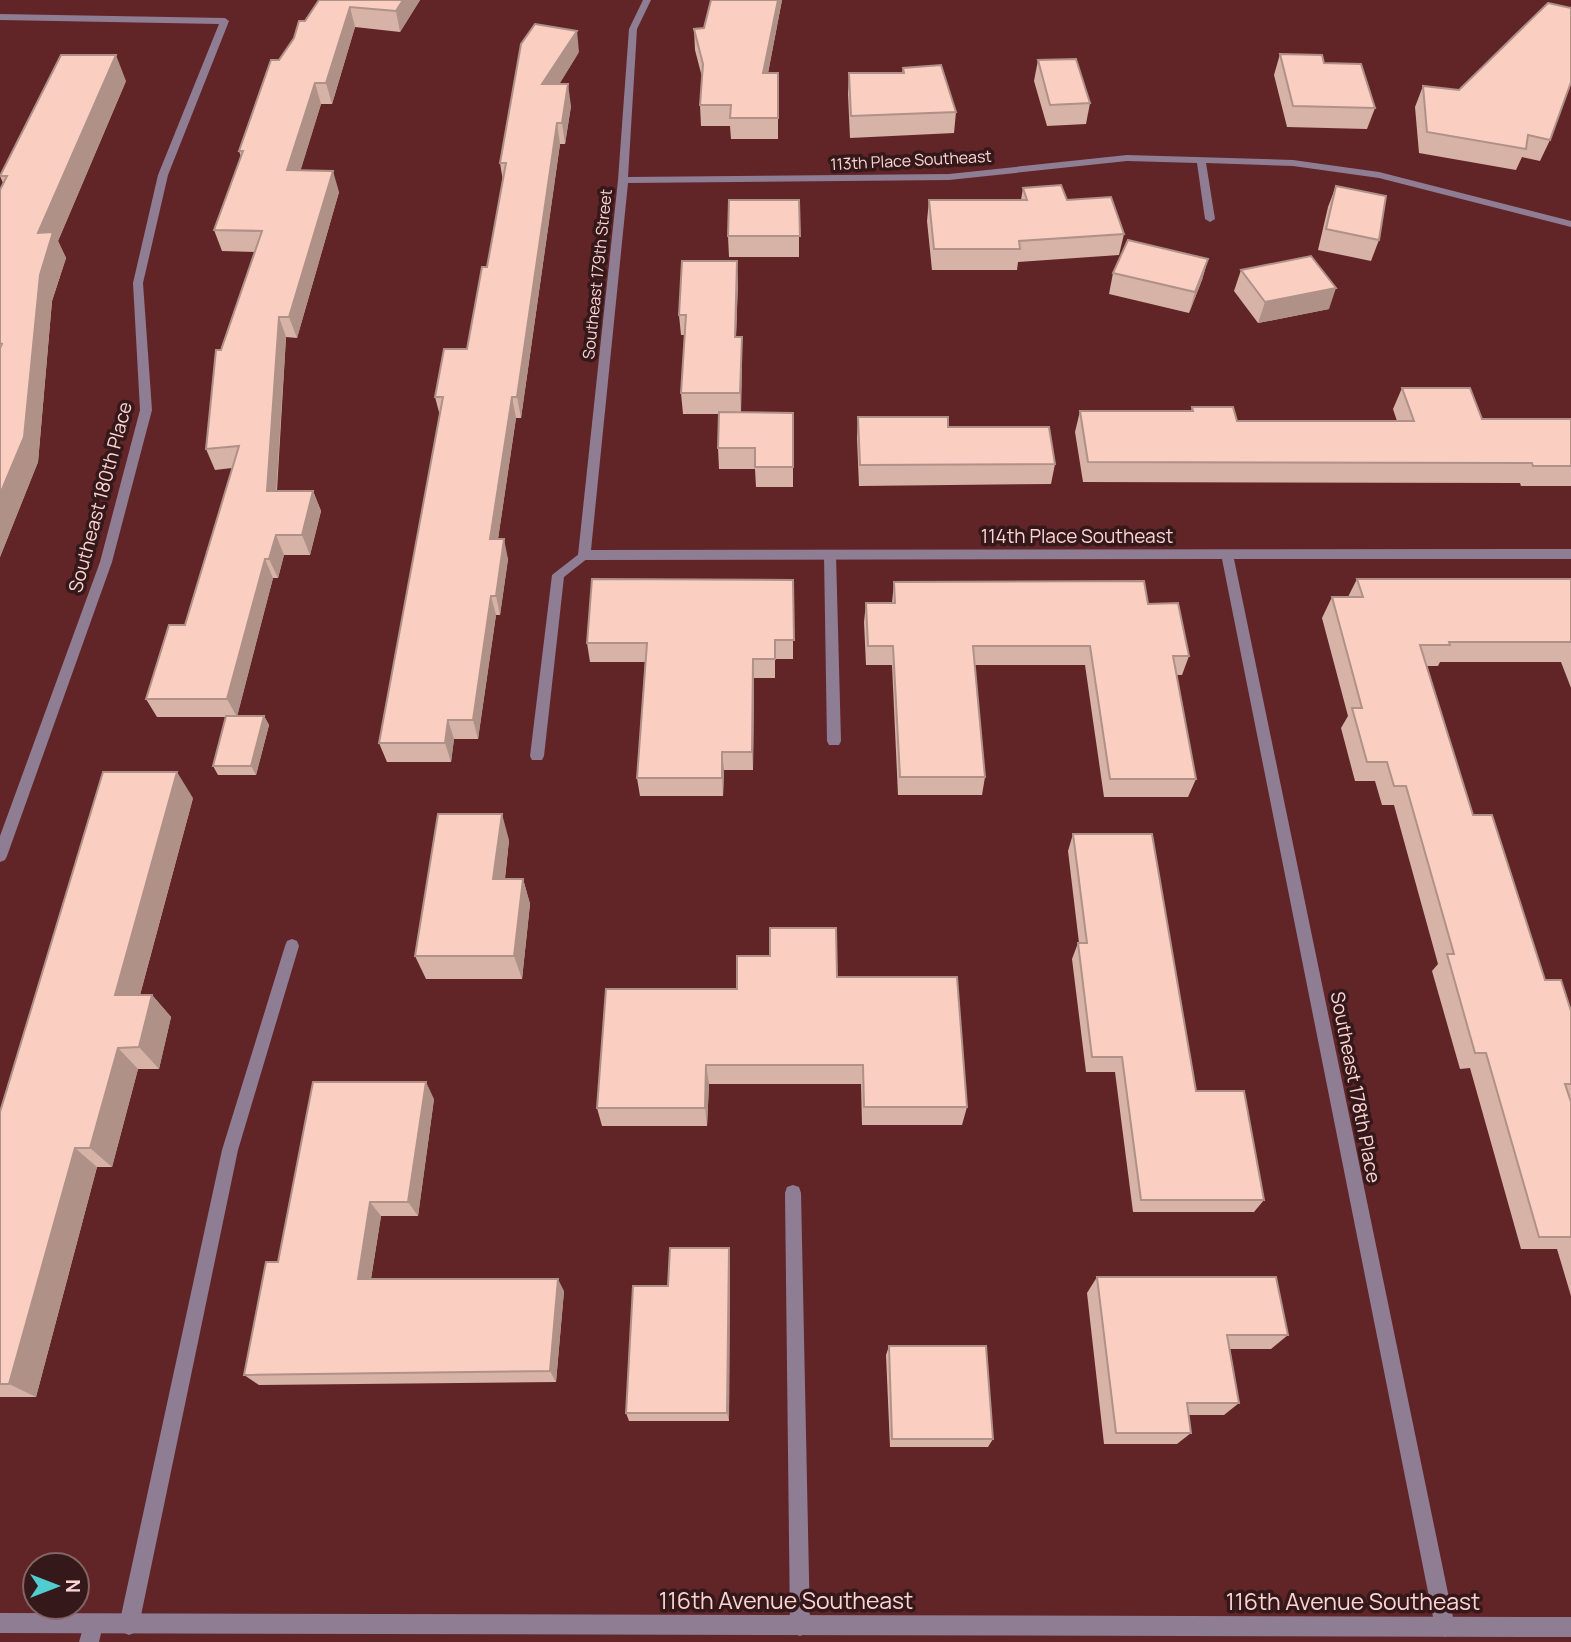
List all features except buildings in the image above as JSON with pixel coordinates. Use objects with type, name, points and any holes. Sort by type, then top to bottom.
[{"type":"street","name":"Southeast 179th Street","points":[[584,555],[623,180],[633,29],[647,0]]},
{"type":"street","name":"Southeast 180th Place","points":[[0,16],[225,21],[163,175],[138,283],[146,410],[106,562],[0,856]]},
{"type":"street","name":"113th Place Southeast","points":[[623,180],[949,177],[1127,158],[1293,163],[1380,175],[1571,224]]},
{"type":"street","points":[[1200,160],[1210,219]]},
{"type":"street","name":"114th Place Southeast","points":[[584,555],[1571,554]]},
{"type":"street","points":[[537,756],[558,575],[584,555]]},
{"type":"street","points":[[830,555],[834,741]]},
{"type":"street","name":"Southeast 178th Place","points":[[1227,555],[1445,1627]]},
{"type":"street","points":[[129,1625],[230,1150],[292,946]]},
{"type":"street","points":[[793,1193],[800,1626]]},
{"type":"street","name":"116th Avenue Southeast","points":[[0,1623],[91,1634],[129,1625],[1571,1628]]}]
